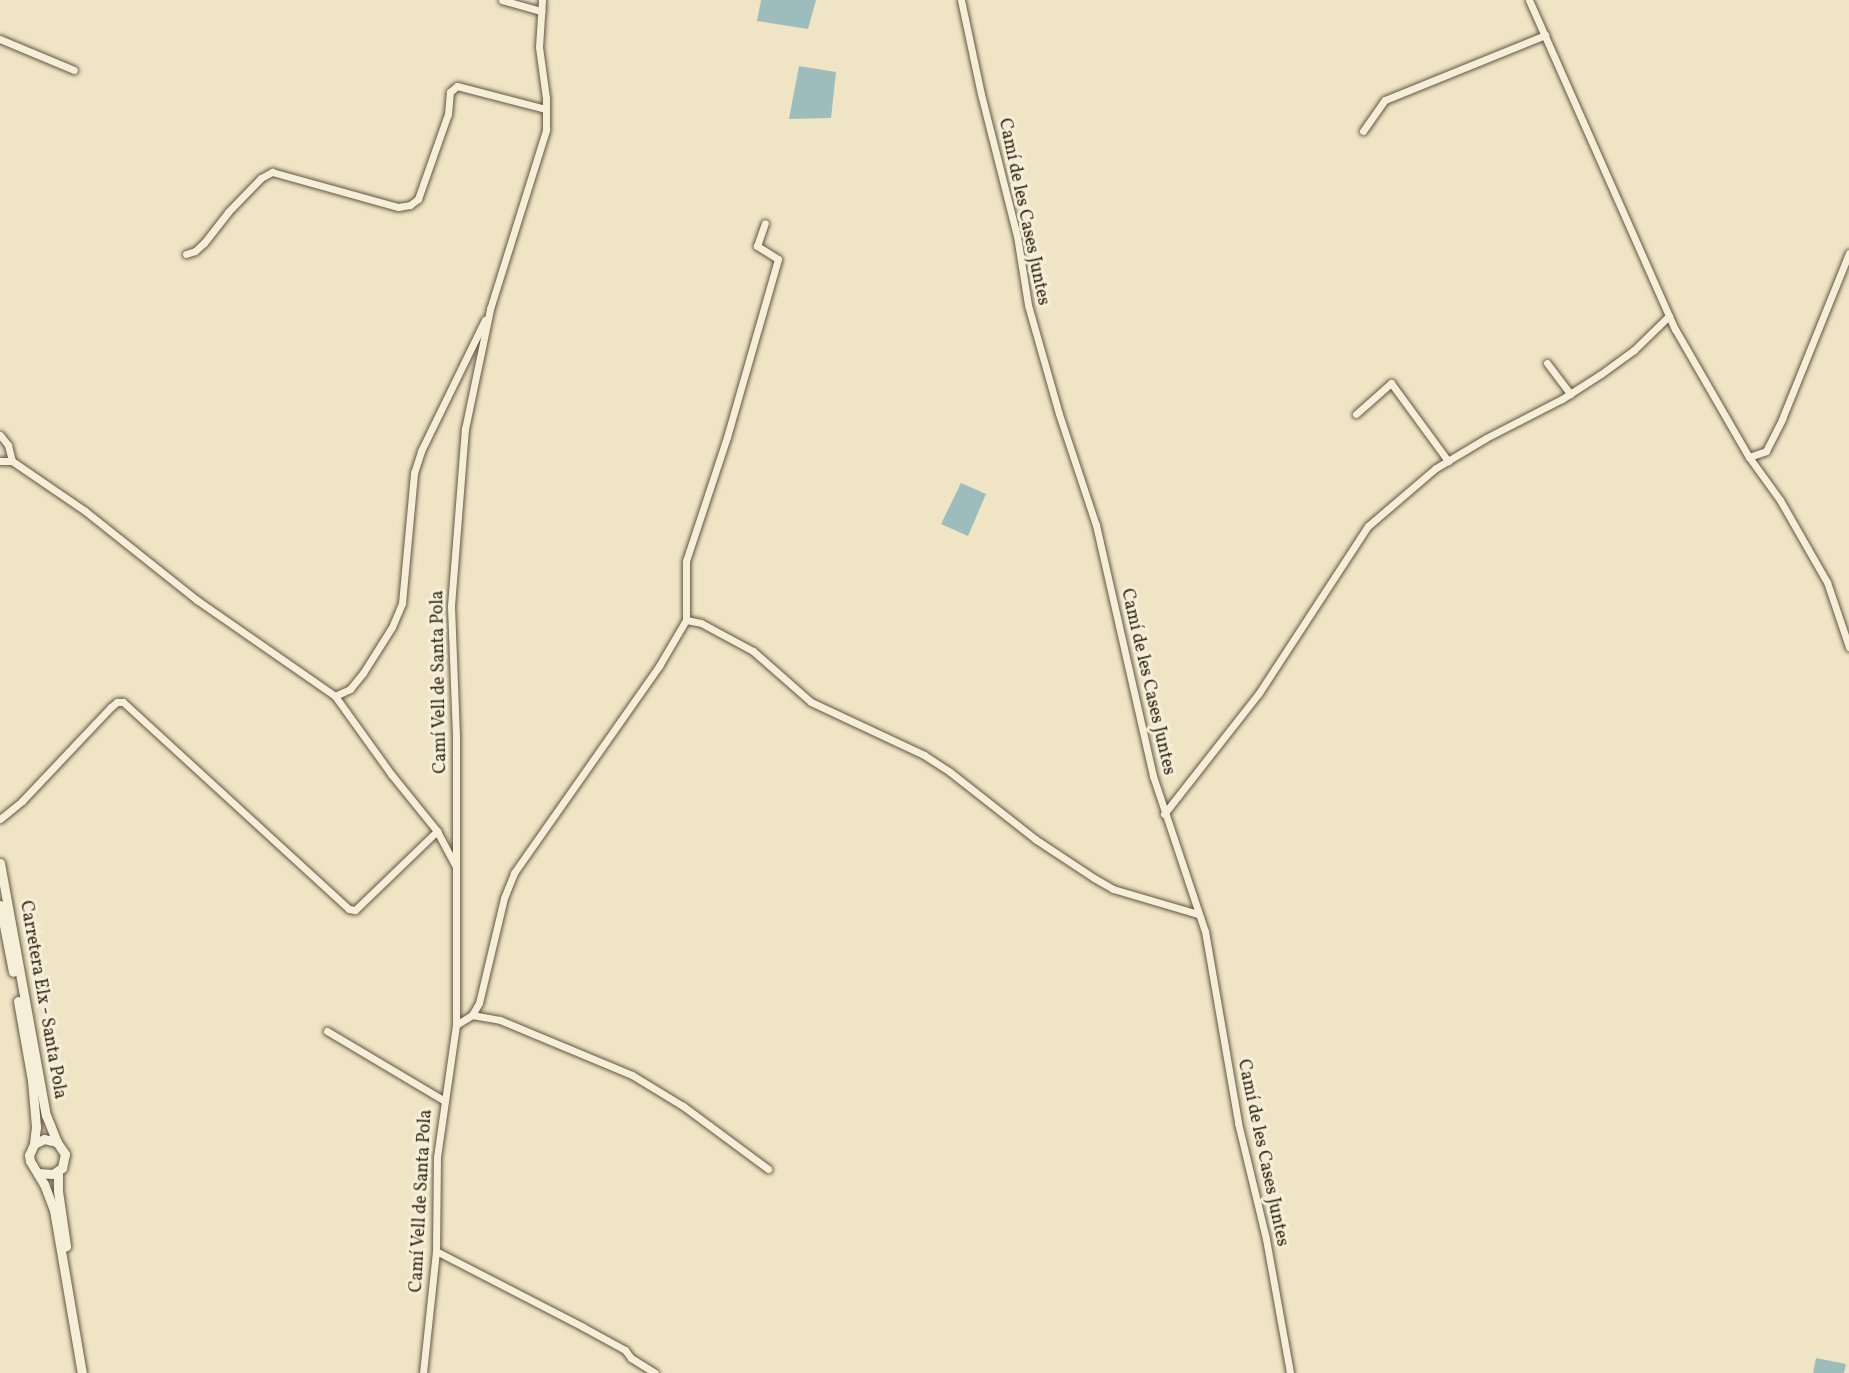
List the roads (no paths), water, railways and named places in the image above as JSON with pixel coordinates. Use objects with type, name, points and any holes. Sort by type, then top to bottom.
[{"type":"main road","name":"Carretera Elx - Santa Pola","points":[[0,863],[46,1115],[57,1142]]},
{"type":"main road","name":"Carretera Elx - Santa Pola","points":[[0,904],[32,1080],[36,1126],[34,1144]]},
{"type":"main road","points":[[38,1173],[49,1175],[62,1168],[65,1154],[57,1142],[44,1139],[34,1144],[29,1155],[54,1210],[82,1373]]},
{"type":"main road","points":[[58,1172],[58,1191],[88,1373]]},
{"type":"street","points":[[502,0],[541,11]]},
{"type":"street","name":"Camí Vell de Santa Pola","points":[[423,1373],[436,1251],[436,1157],[456,1025],[457,869],[451,606],[465,429],[490,309],[546,130],[539,47],[542,0]]},
{"type":"street","name":"Camí de les Cases Juntes","points":[[961,0],[981,94],[1017,236],[1028,305],[1043,361],[1096,525],[1164,814],[1204,931],[1238,1123],[1268,1250],[1290,1373]]},
{"type":"street","points":[[1529,0],[1669,316],[1749,457],[1780,500],[1827,582],[1849,647]]},
{"type":"street","points":[[1363,131],[1385,100],[1545,35]]},
{"type":"street","points":[[0,39],[74,70]]},
{"type":"street","points":[[186,254],[195,251],[204,243],[228,212],[261,178],[272,172],[398,207],[410,205],[418,199],[448,114],[450,92],[457,86],[546,109]]},
{"type":"street","points":[[456,1025],[472,1015],[479,1003],[504,898],[514,873],[534,848],[659,666],[686,620],[686,561],[727,437],[778,259],[757,246],[765,223]]},
{"type":"street","points":[[1749,457],[1766,451],[1782,419],[1849,253]]},
{"type":"street","points":[[335,696],[350,690],[363,673],[392,627],[402,603],[414,473],[421,451],[490,309]]},
{"type":"street","points":[[1164,814],[1259,693],[1368,526],[1448,461],[1486,438],[1570,394],[1634,350],[1669,316]]},
{"type":"street","points":[[1547,363],[1570,394]]},
{"type":"street","points":[[1356,414],[1391,383],[1448,461]]},
{"type":"street","points":[[0,435],[8,445],[12,461]]},
{"type":"street","points":[[0,460],[12,461],[104,525],[197,600],[335,696],[391,774],[437,831],[457,869]]},
{"type":"street","points":[[686,620],[701,623],[753,651],[811,702],[924,755],[950,772],[1035,838],[1113,889],[1198,914]]},
{"type":"street","points":[[0,819],[22,801],[111,707],[117,702],[123,702],[349,909],[355,910],[437,831]]},
{"type":"street","points":[[472,1015],[500,1020],[632,1075],[683,1106],[768,1169]]},
{"type":"street","points":[[327,1031],[443,1100]]},
{"type":"street","points":[[436,1251],[591,1331],[625,1350],[631,1358],[655,1373]]},
{"type":"water","points":[[761,0],[816,0],[808,29],[757,21]]},
{"type":"water","points":[[799,66],[836,72],[831,118],[789,119]]},
{"type":"water","points":[[961,483],[986,494],[968,536],[941,524]]},
{"type":"water","points":[[1816,1358],[1846,1364],[1844,1373],[1813,1373]]}]
